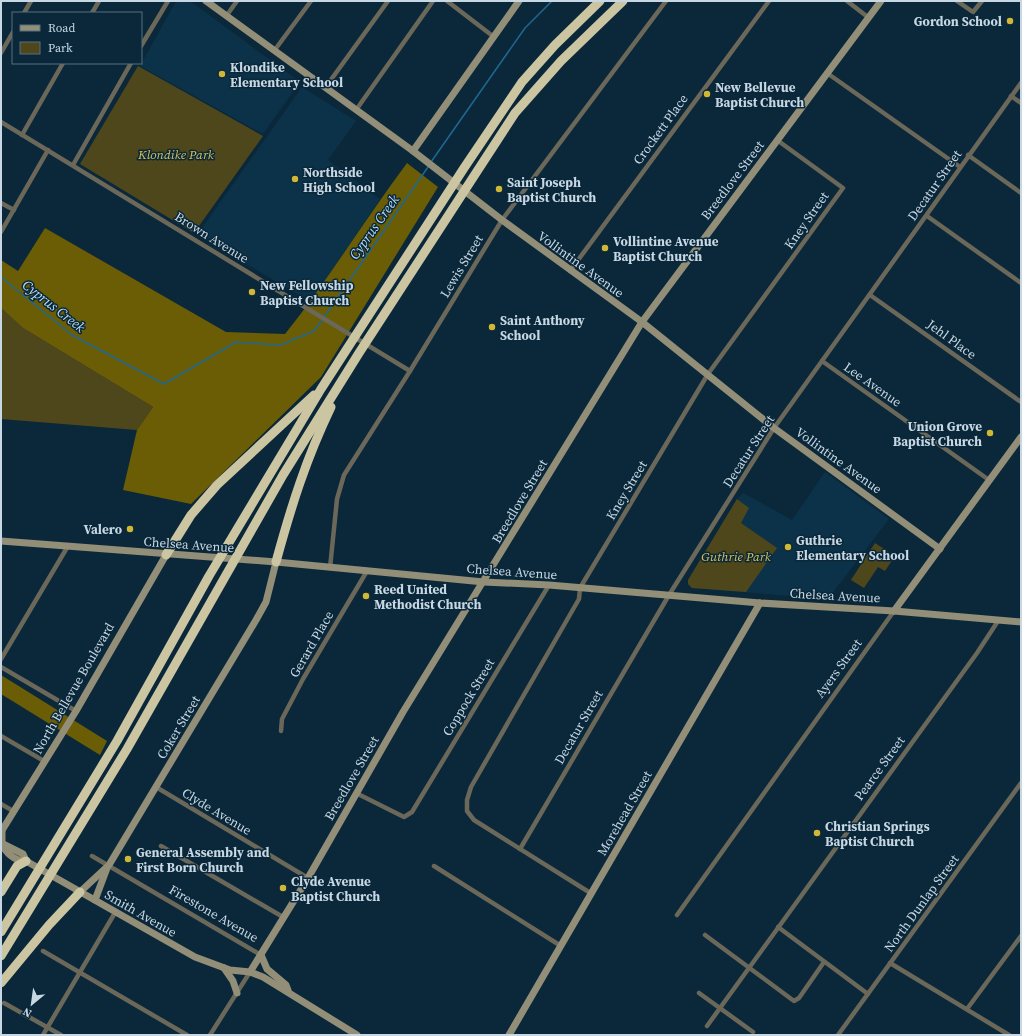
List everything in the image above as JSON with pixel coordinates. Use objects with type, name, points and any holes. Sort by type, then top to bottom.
[{"type":"highway","points":[[1,932],[117,741],[228,543],[321,389],[445,197],[522,82],[555,45],[599,1]]},
{"type":"highway","points":[[1,956],[127,749],[241,547],[372,332],[515,113],[561,61],[623,1]]},
{"type":"highway","points":[[276,562],[294,496],[312,448],[350,367]]},
{"type":"highway","points":[[166,555],[191,515],[217,485],[321,389]]},
{"type":"highway","points":[[1,892],[17,866],[26,861]]},
{"type":"highway","points":[[1,982],[49,925],[80,892]]},
{"type":"street","points":[[25,12],[31,1]]},
{"type":"street","points":[[93,12],[99,1]]},
{"type":"street","points":[[142,44],[168,1]]},
{"type":"street","name":"Vollintine Avenue","points":[[206,1],[413,152],[570,271],[642,322],[774,428],[940,549]]},
{"type":"street","points":[[226,16],[237,1]]},
{"type":"street","points":[[274,51],[311,1]]},
{"type":"street","points":[[325,88],[388,1]]},
{"type":"street","points":[[356,110],[432,1]]},
{"type":"street","points":[[448,1],[494,37]]},
{"type":"street","points":[[413,152],[520,1]]},
{"type":"street","name":"Lewis Street","points":[[330,568],[337,499],[344,475],[410,372],[502,220],[666,1]]},
{"type":"street","name":"Crockett Place","points":[[570,271],[769,1]]},
{"type":"street","points":[[847,1],[869,18]]},
{"type":"street","name":"Breedlove Street","points":[[210,1035],[308,878],[356,793],[642,322],[881,1]]},
{"type":"street","points":[[957,1],[973,12],[982,1]]},
{"type":"street","points":[[1,53],[12,34]]},
{"type":"street","points":[[22,134],[62,64]]},
{"type":"street","points":[[73,165],[130,64]]},
{"type":"street","points":[[827,73],[960,167]]},
{"type":"street","name":"Decatur Street","points":[[520,848],[669,595],[774,428],[1021,83]]},
{"type":"street","points":[[1011,96],[1021,103]]},
{"type":"street","name":"Brown Avenue","points":[[1,122],[410,372]]},
{"type":"street","name":"Kney Street","points":[[520,848],[474,820],[467,811],[467,800],[471,787],[579,599],[580,588],[708,374],[843,188],[777,140]]},
{"type":"street","points":[[1,232],[48,150]]},
{"type":"street","points":[[968,155],[1021,193]]},
{"type":"street","points":[[1,202],[14,210]]},
{"type":"street","points":[[927,216],[1021,283]]},
{"type":"street","name":"Jehl Place","points":[[870,295],[1021,402]]},
{"type":"street","name":"Lee Avenue","points":[[822,361],[989,480]]},
{"type":"street","name":"Ayers Street","points":[[677,915],[894,611],[1021,437]]},
{"type":"street","name":"Chelsea Avenue","points":[[1,541],[166,555],[276,562],[484,582],[549,585],[760,603],[894,611],[1021,622]]},
{"type":"street","points":[[1,659],[68,546]]},
{"type":"street","name":"North Bellevue Boulevard","points":[[2,831],[76,711],[166,555]]},
{"type":"street","name":"Coker Street","points":[[80,892],[109,865],[256,620],[266,602],[276,562]]},
{"type":"street","name":"Gerard Place","points":[[281,730],[282,719],[303,679],[367,571]]},
{"type":"street","name":"Coppock Street","points":[[356,793],[404,817],[412,812],[549,585]]},
{"type":"street","name":"Morehead Street","points":[[509,1035],[760,603]]},
{"type":"street","name":"Pearce Street","points":[[707,1026],[980,648],[998,620]]},
{"type":"street","points":[[1,667],[76,711]]},
{"type":"street","points":[[1,736],[44,761]]},
{"type":"street","name":"North Dunlap Street","points":[[838,1035],[1021,783]]},
{"type":"street","name":"Clyde Avenue","points":[[156,787],[308,878]]},
{"type":"street","points":[[1,804],[13,811]]},
{"type":"street","points":[[2,831],[1,842],[4,849],[13,858]]},
{"type":"street","name":"Smith Avenue","points":[[1,842],[23,854],[26,861]]},
{"type":"street","points":[[161,846],[283,916]]},
{"type":"street","points":[[520,848],[592,894]]},
{"type":"street","name":"Smith Avenue","points":[[1,854],[18,861],[26,861],[184,951],[223,967],[250,972]]},
{"type":"street","name":"Firestone Avenue","points":[[92,856],[261,955]]},
{"type":"street","points":[[95,900],[109,865]]},
{"type":"street","points":[[434,866],[561,946]]},
{"type":"street","points":[[43,1035],[116,911]]},
{"type":"street","points":[[778,927],[868,994]]},
{"type":"street","points":[[705,935],[794,1001],[799,998],[824,962]]},
{"type":"street","points":[[967,1009],[1021,936]]},
{"type":"street","points":[[43,951],[187,1035]]},
{"type":"street","points":[[261,955],[267,968],[286,985],[289,992]]},
{"type":"street","points":[[890,963],[1009,1035]]},
{"type":"street","points":[[223,967],[233,981],[237,993]]},
{"type":"street","points":[[250,972],[263,977],[289,992],[357,1035]]},
{"type":"street","points":[[699,993],[753,1032]]},
{"type":"street","points":[[4,1002],[61,1035]]},
{"type":"shaded area","name":"Klondike Elementary School","points":[[176,1],[190,1],[300,82],[263,134],[140,66]]},
{"type":"shaded area","name":"Northside High School","points":[[302,87],[356,121],[328,160],[380,199],[311,302],[197,235]]},
{"type":"shaded area","points":[[407,163],[438,187],[321,377],[191,504],[123,490],[137,430],[153,407],[23,328],[1,308],[1,260],[18,271],[45,228],[226,332],[285,334],[317,292]]},
{"type":"shaded area","points":[[825,472],[889,519],[828,599],[692,588],[688,584],[688,580],[737,499],[743,493],[792,520]]},
{"type":"shaded area","points":[[1,675],[107,741],[100,755],[1,694]]},
{"type":"green space","name":"Klondike Park","points":[[138,66],[263,136],[194,233],[80,164]]},
{"type":"green space","points":[[1,308],[23,328],[153,407],[137,430],[1,419]]},
{"type":"green space","name":"Guthrie Park","points":[[737,499],[749,508],[741,523],[777,548],[746,592],[692,588],[688,584],[688,580]]},
{"type":"green space","points":[[875,543],[895,556],[885,571],[878,567],[864,588],[851,580]]},
{"type":"waterway","name":"Cyprus Creek","points":[[431,162],[525,28],[552,1]]},
{"type":"waterway","name":"Cyprus Creek","points":[[324,317],[428,167]]},
{"type":"waterway","name":"Cyprus Creek","points":[[1,277],[72,335],[164,384],[236,342],[280,345],[314,331],[322,320]]},
{"type":"place","name":"Gordon School","points":[[1010,21]]},
{"type":"place","name":"Klondike Elementary School","points":[[222,74]]},
{"type":"place","name":"New Bellevue Baptist Church","points":[[707,94]]},
{"type":"place","name":"Northside High School","points":[[295,179]]},
{"type":"place","name":"Saint Joseph Baptist Church","points":[[499,189]]},
{"type":"place","name":"Vollintine Avenue Baptist Church","points":[[605,248]]},
{"type":"place","name":"New Fellowship Baptist Church","points":[[252,292]]},
{"type":"place","name":"Saint Anthony School","points":[[492,327]]},
{"type":"place","name":"Union Grove Baptist Church","points":[[990,433]]},
{"type":"place","name":"Valero","points":[[130,529]]},
{"type":"place","name":"Guthrie Elementary School","points":[[788,547]]},
{"type":"place","name":"Reed United Methodist Church","points":[[366,596]]},
{"type":"place","name":"Christian Springs Baptist Church","points":[[817,833]]},
{"type":"place","name":"General Assembly and First Born Church","points":[[128,859]]},
{"type":"place","name":"Clyde Avenue Baptist Church","points":[[283,888]]}]
